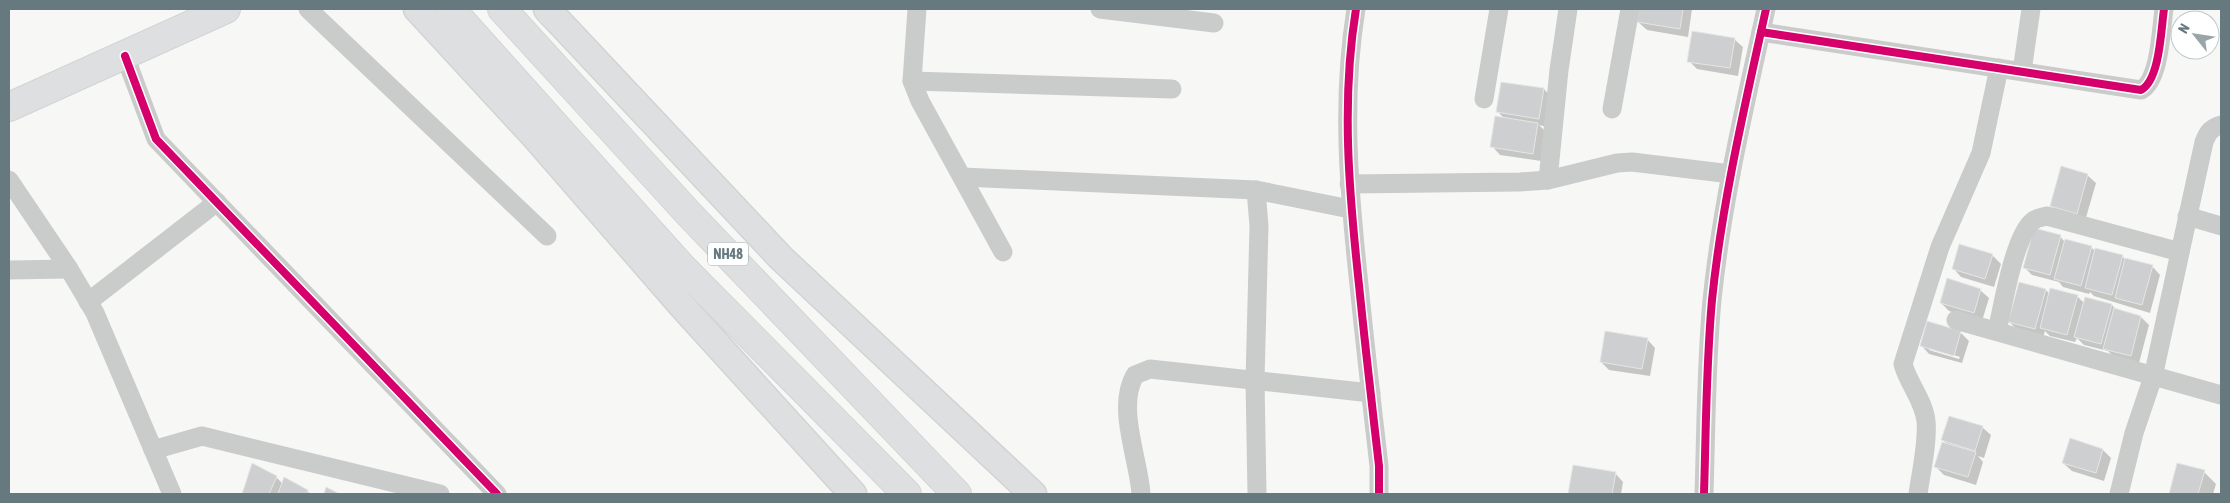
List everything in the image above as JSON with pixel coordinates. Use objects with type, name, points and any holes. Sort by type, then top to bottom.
[{"type":"main road","points":[[9,108],[226,9]]},
{"type":"main road","points":[[417,9],[536,138],[682,306],[853,494]]},
{"type":"main road","name":"NH48","points":[[451,9],[681,266],[907,494]]},
{"type":"main road","name":"NH48","points":[[502,9],[688,213],[958,494]]},
{"type":"main road","points":[[550,11],[781,258],[1033,494]]},
{"type":"street","points":[[308,9],[547,236]]},
{"type":"street","points":[[916,9],[912,81],[920,101],[1003,252]]},
{"type":"street","points":[[1100,9],[1214,23]]},
{"type":"street","points":[[1356,9],[1346,105],[1350,209],[1379,466],[1379,494]]},
{"type":"street","points":[[1484,99],[1500,9]]},
{"type":"street","points":[[1548,180],[1568,9]]},
{"type":"street","points":[[1612,109],[1630,9]]},
{"type":"street","points":[[1704,494],[1712,301],[1731,174],[1766,9]]},
{"type":"street","points":[[2022,71],[2031,9]]},
{"type":"street","points":[[1761,32],[2140,90],[2151,82],[2155,69],[2164,9]]},
{"type":"street","points":[[125,56],[156,139],[497,494]]},
{"type":"street","points":[[1918,494],[1926,420],[1919,399],[1907,378],[1903,364],[1940,248],[1981,153],[1999,68]]},
{"type":"street","points":[[912,81],[1172,89]]},
{"type":"street","points":[[2119,494],[2134,433],[2153,377],[2204,142],[2209,131],[2221,125]]},
{"type":"street","points":[[1349,184],[1548,180],[1617,163],[1632,162],[1731,174]]},
{"type":"street","points":[[963,177],[1256,190],[1350,209]]},
{"type":"street","points":[[9,180],[69,269],[95,313],[172,494]]},
{"type":"street","points":[[1256,190],[1259,260],[1255,380],[1257,494]]},
{"type":"street","points":[[88,302],[217,202]]},
{"type":"street","points":[[1997,332],[2016,252],[2024,232],[2034,220],[2048,216],[2180,252]]},
{"type":"street","points":[[2188,216],[2221,226]]},
{"type":"street","points":[[9,270],[69,269]]},
{"type":"street","points":[[1956,320],[2221,395]]},
{"type":"street","points":[[1141,494],[1132,448],[1128,399],[1129,384],[1135,375],[1150,369],[1371,392]]},
{"type":"street","points":[[153,450],[202,436],[440,494]]},
{"type":"building","points":[[1639,9],[1683,9],[1680,29],[1637,22]]},
{"type":"building","points":[[1692,31],[1735,38],[1730,68],[1687,62]]},
{"type":"building","points":[[1501,82],[1544,88],[1539,119],[1496,112]]},
{"type":"building","points":[[1495,116],[1538,123],[1533,154],[1490,147]]},
{"type":"building","points":[[2061,166],[2088,174],[2077,214],[2050,206]]},
{"type":"building","points":[[2034,228],[2061,235],[2050,275],[2023,268]]},
{"type":"building","points":[[2065,239],[2092,246],[2081,286],[2054,279]]},
{"type":"building","points":[[1959,244],[1993,254],[1985,279],[1952,269]]},
{"type":"building","points":[[2095,248],[2123,255],[2112,295],[2085,288]]},
{"type":"building","points":[[2125,258],[2153,265],[2142,305],[2115,298]]},
{"type":"building","points":[[1947,278],[1981,289],[1974,313],[1940,303]]},
{"type":"building","points":[[2019,282],[2046,289],[2035,329],[2008,322]]},
{"type":"building","points":[[2050,288],[2078,295],[2067,335],[2040,328]]},
{"type":"building","points":[[2085,297],[2112,304],[2101,344],[2074,337]]},
{"type":"building","points":[[2114,308],[2141,316],[2131,356],[2103,349]]},
{"type":"building","points":[[1927,321],[1961,331],[1954,356],[1920,346]]},
{"type":"building","points":[[1605,331],[1648,338],[1642,369],[1600,362]]},
{"type":"building","points":[[1949,416],[1983,426],[1975,451],[1941,440]]},
{"type":"building","points":[[2070,438],[2103,449],[2096,473],[2062,463]]},
{"type":"building","points":[[1942,442],[1976,452],[1968,477],[1934,467]]},
{"type":"building","points":[[252,463],[277,476],[269,494],[242,494]]},
{"type":"building","points":[[2177,463],[2205,470],[2198,494],[2169,494]]},
{"type":"building","points":[[1573,465],[1616,472],[1612,494],[1568,494]]},
{"type":"building","points":[[284,477],[308,490],[306,494],[278,494]]},
{"type":"building","points":[[326,487],[340,494],[324,494]]},
{"type":"cycle path","points":[[1356,9],[1351,43],[1348,147],[1355,250],[1379,466],[1379,494]]},
{"type":"cycle path","points":[[1704,494],[1708,349],[1716,263],[1735,154],[1766,9]]},
{"type":"cycle path","points":[[1761,32],[2141,90],[2152,76],[2156,65],[2164,9]]},
{"type":"cycle path","points":[[125,56],[156,139],[497,494]]}]
